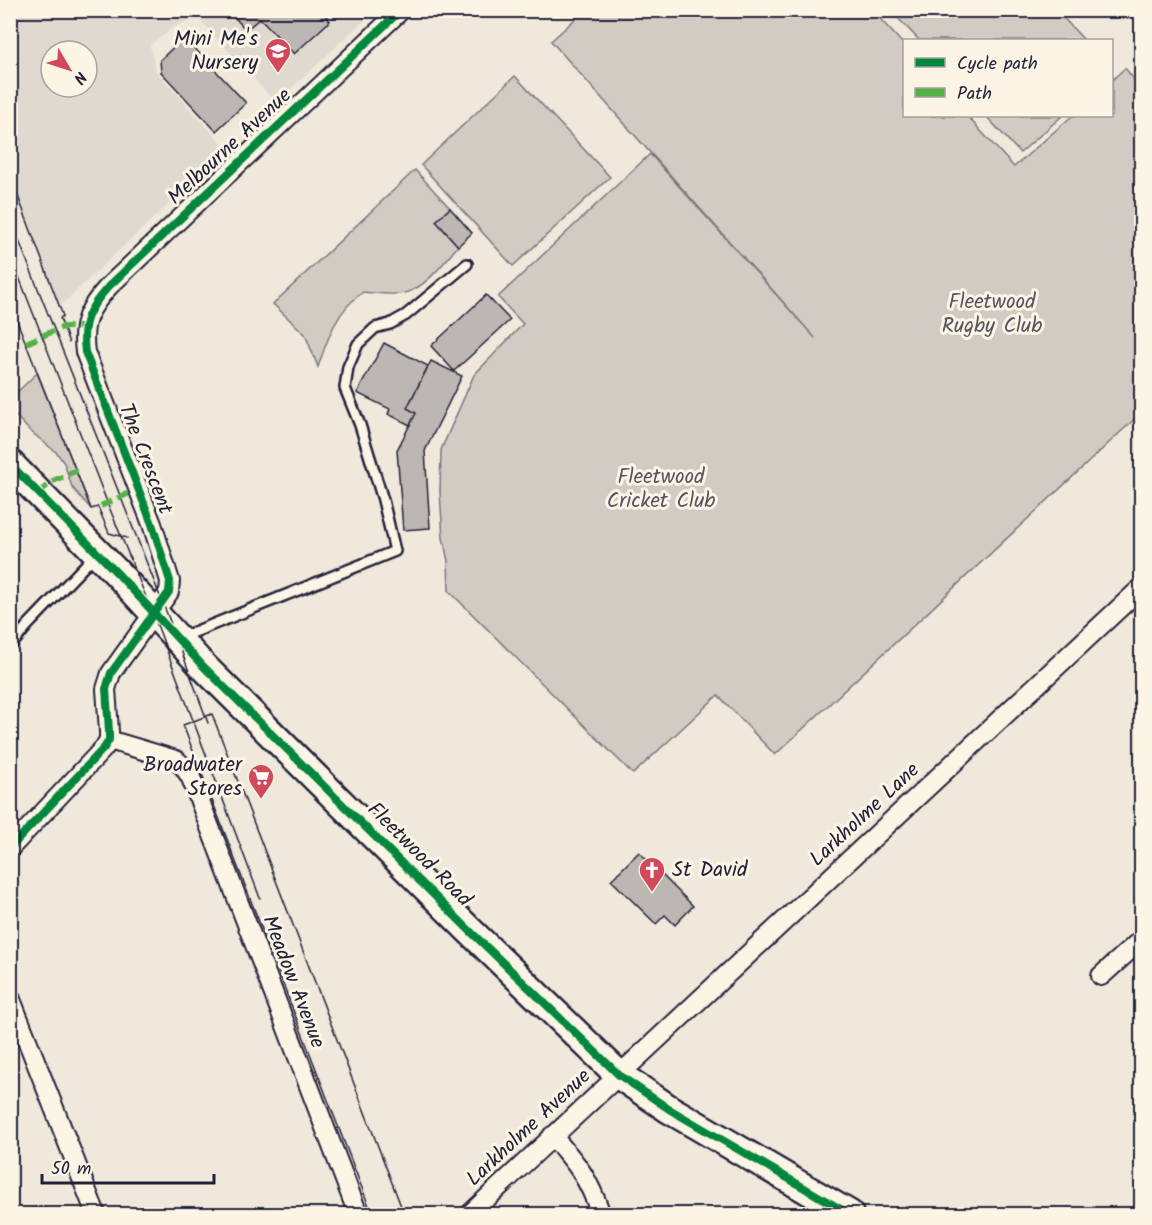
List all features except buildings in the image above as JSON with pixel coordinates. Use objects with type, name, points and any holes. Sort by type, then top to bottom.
[{"type":"street","name":"Melbourne Avenue","points":[[88,313],[109,286],[401,10]]},
{"type":"street","name":"The Crescent","points":[[88,313],[84,327],[85,352],[152,524],[170,580],[169,592],[111,673],[106,689],[108,740]]},
{"type":"street","name":"Fleetwood Road","points":[[10,464],[117,573],[177,639],[377,840],[619,1075],[669,1109],[849,1215]]},
{"type":"street","name":"Larkholme Lane","points":[[619,1075],[1142,586]]},
{"type":"street","name":"Meadow Avenue","points":[[108,740],[176,760],[184,767],[200,803],[358,1215]]},
{"type":"street","points":[[10,848],[98,758],[108,740]]},
{"type":"street","points":[[1101,976],[1142,939]]},
{"type":"street","points":[[10,997],[96,1215]]},
{"type":"street","name":"Larkholme Avenue","points":[[470,1215],[619,1075]]},
{"type":"street","points":[[552,1136],[578,1163],[591,1185],[601,1215]]},
{"type":"lane","points":[[177,639],[395,551],[383,500],[360,425],[345,388],[348,367],[358,344],[375,328],[390,324],[406,315],[467,264]]},
{"type":"lane","points":[[13,643],[96,554]]},
{"type":"shaded area","points":[[11,11],[374,11],[276,103],[201,21],[191,20],[175,26],[150,45],[156,71],[227,149],[59,307],[16,191],[11,192]]},
{"type":"green space","points":[[584,11],[873,11],[903,44],[903,117],[968,117],[1014,167],[1071,117],[1113,117],[1113,79],[1125,68],[1141,88],[1141,413],[775,755],[718,695],[633,774],[449,591],[440,492],[441,450],[474,375],[523,324],[498,297],[650,154],[815,338],[551,41]]},
{"type":"green space","points":[[906,11],[1057,11],[1083,39],[918,39],[898,18]]},
{"type":"green space","points":[[515,76],[610,177],[513,266],[421,165]]},
{"type":"green space","points":[[987,117],[1061,117],[1020,153]]},
{"type":"green space","points":[[415,170],[450,208],[436,221],[458,246],[434,273],[413,290],[395,294],[363,292],[354,299],[334,325],[318,367],[305,334],[273,304]]},
{"type":"green space","points":[[37,373],[91,509],[72,487],[64,463],[57,453],[29,430],[11,411],[11,398]]},
{"type":"tram line","points":[[10,192],[16,191],[63,316],[60,318],[69,343]]},
{"type":"tram line","points":[[10,218],[177,639],[208,723]]},
{"type":"tram line","points":[[10,254],[153,614],[260,898]]},
{"type":"tram line","points":[[10,303],[91,509],[98,507],[109,533],[127,538]]},
{"type":"tram line","points":[[372,1214],[183,725],[212,714],[404,1214]]},
{"type":"marked path","points":[[26,343],[63,327],[84,327]]},
{"type":"marked path","points":[[38,493],[53,481],[77,470]]},
{"type":"marked path","points":[[101,506],[138,489]]},
{"type":"cycle path","points":[[10,848],[109,740],[106,689],[111,673],[169,592],[170,581],[152,524],[85,352],[84,332],[88,316],[96,301],[109,286],[401,10]]},
{"type":"cycle path","points":[[10,464],[117,573],[202,665],[619,1075],[669,1109],[849,1214]]},
{"type":"place","name":"Mini Me's Nursery","points":[[278,74]]},
{"type":"place","name":"Broadwater Stores","points":[[261,800]]},
{"type":"place","name":"St David","points":[[652,893]]},
{"type":"park label","name":"Fleetwood Rugby Club","points":[[992,314]]},
{"type":"park label","name":"Fleetwood Cricket Club","points":[[661,489]]}]
